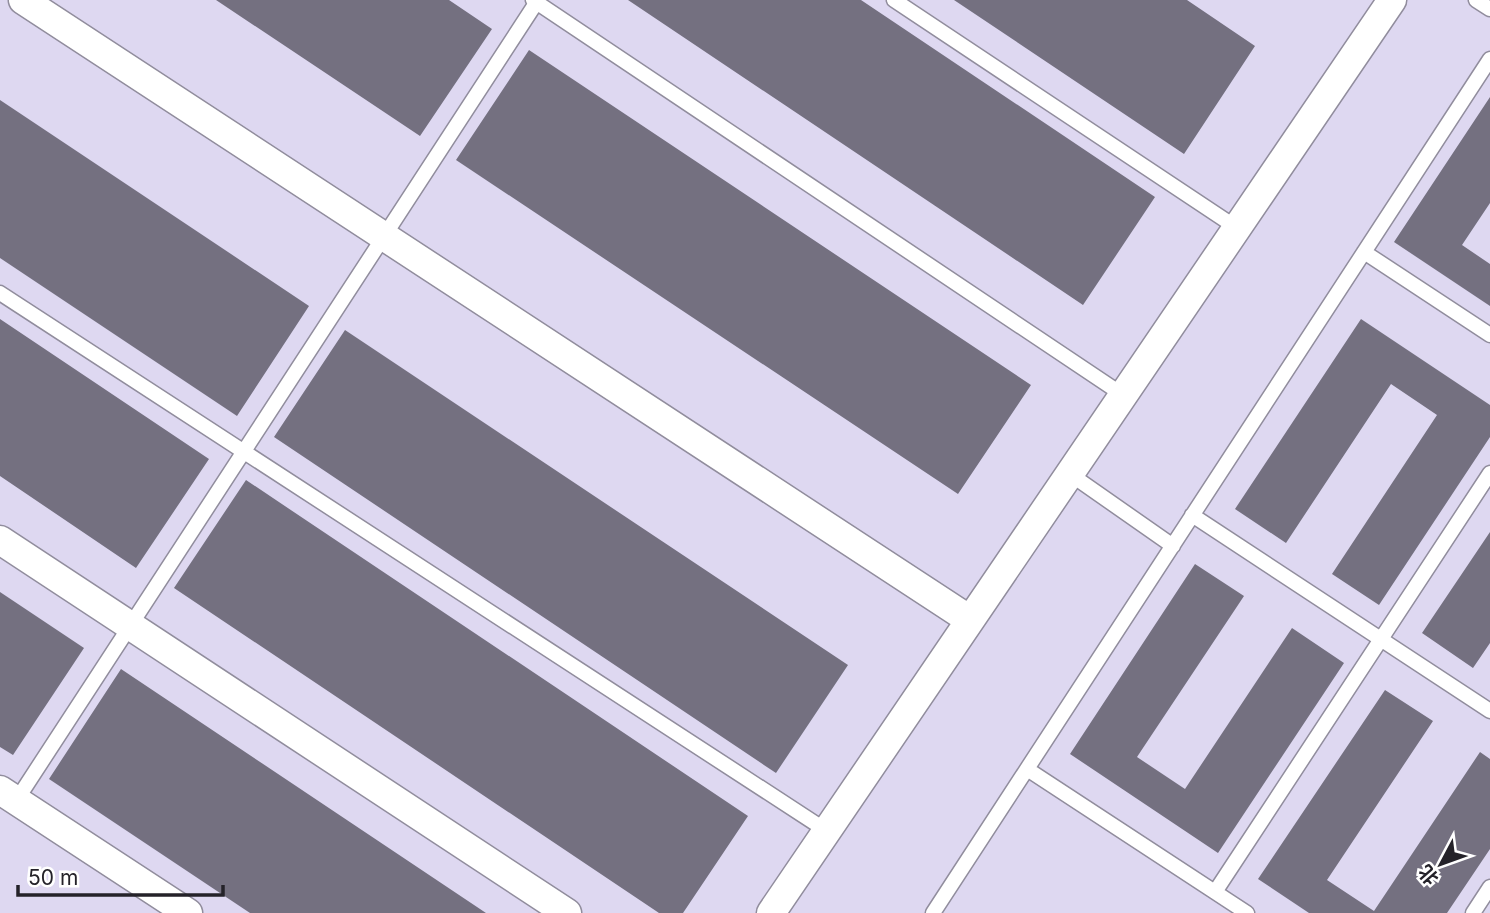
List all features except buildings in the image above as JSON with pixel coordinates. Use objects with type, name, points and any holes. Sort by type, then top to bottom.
[{"type":"street","points":[[23,0],[970,620]]},
{"type":"street","points":[[771,913],[1390,1]]},
{"type":"street","points":[[0,540],[567,913]]},
{"type":"street","points":[[8,795],[188,913]]},
{"type":"lane","points":[[894,0],[1237,228]]},
{"type":"lane","points":[[1476,0],[1490,9]]},
{"type":"lane","points":[[8,795],[130,625],[536,1],[1124,395]]},
{"type":"lane","points":[[933,913],[1490,59]]},
{"type":"lane","points":[[1364,252],[1490,335]]},
{"type":"lane","points":[[0,293],[827,831]]},
{"type":"lane","points":[[1215,892],[1490,473]]},
{"type":"lane","points":[[1070,474],[1173,546]]},
{"type":"lane","points":[[1192,515],[1490,711]]},
{"type":"lane","points":[[1027,769],[1247,913]]},
{"type":"lane","points":[[1473,913],[1490,887]]},
{"type":"shaded area","points":[[0,0],[1490,0],[1490,913],[0,913]]}]
